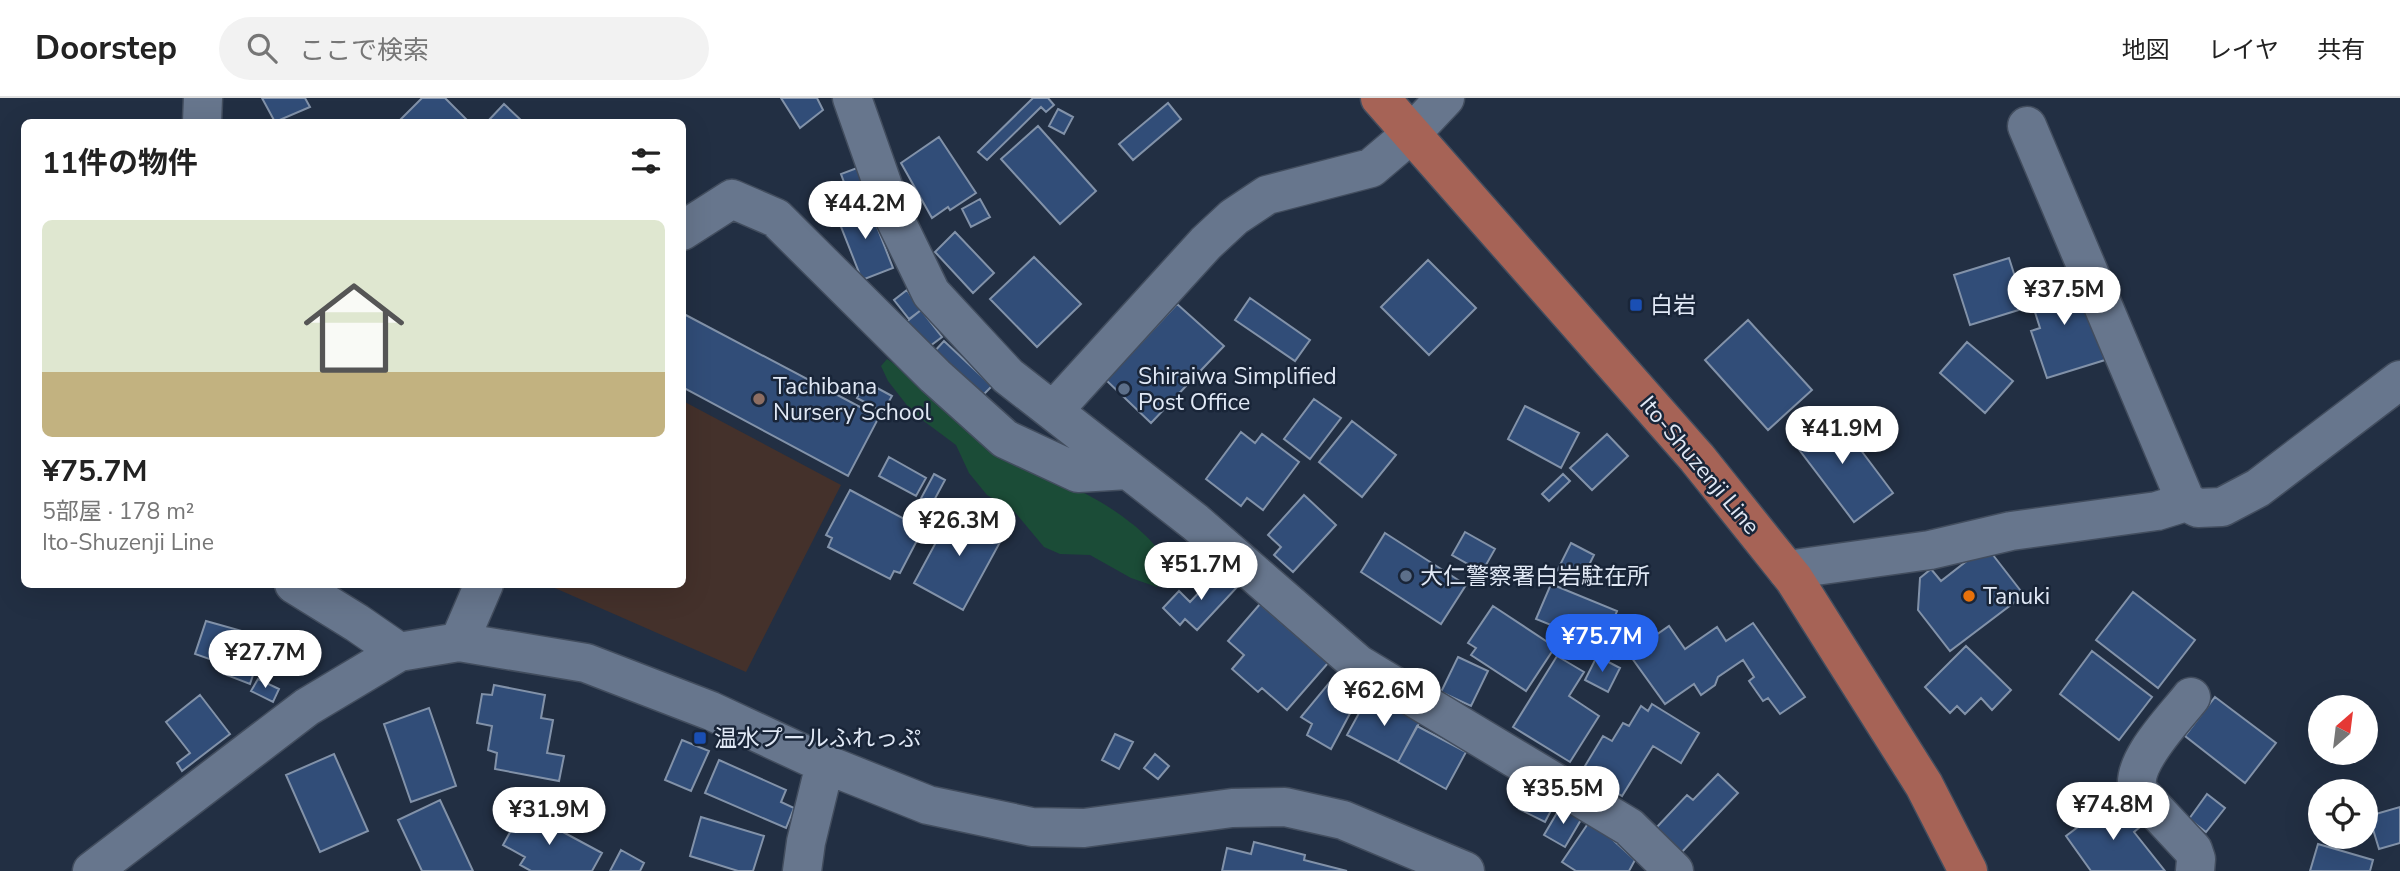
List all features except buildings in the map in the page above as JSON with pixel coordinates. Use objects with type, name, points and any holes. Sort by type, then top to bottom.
[{"type":"main road","name":"Ito-Shuzenji Line","points":[[1380,98],[1698,458],[1787,570],[1924,785],[1968,871]]},
{"type":"street","points":[[202,119],[204,98]]},
{"type":"street","points":[[852,98],[894,217],[931,293],[1008,376],[1195,522],[1358,664],[1629,827],[1674,871]]},
{"type":"street","points":[[1053,411],[1206,243],[1234,218],[1267,195],[1371,168],[1411,134],[1445,98]]},
{"type":"street","points":[[2027,126],[2186,502],[2198,508],[2222,507],[2259,488],[2400,380]]},
{"type":"street","points":[[686,228],[732,199],[775,218],[935,376],[1005,439],[1078,473],[1128,470]]},
{"type":"street","points":[[1787,570],[1930,550],[2011,531],[2157,511],[2186,502]]},
{"type":"street","points":[[300,588],[399,652]]},
{"type":"street","points":[[459,642],[482,588]]},
{"type":"street","points":[[92,871],[307,707],[399,652],[459,642],[586,663],[711,711],[825,764],[928,805],[1032,827],[1084,828],[1232,808],[1285,807],[1343,820],[1443,866]]},
{"type":"street","points":[[2191,697],[2142,762],[2135,782],[2138,791],[2193,850],[2196,859],[2194,871]]},
{"type":"street","points":[[802,871],[806,842],[825,764]]},
{"type":"shaded area","points":[[686,403],[841,485],[746,672],[555,588],[686,588]]},
{"type":"green space","points":[[887,359],[1136,527],[1155,546],[1163,559],[1163,571],[1157,587],[1131,578],[1090,555],[1060,554],[1044,547],[1013,510],[987,495],[969,473],[956,445],[913,413],[888,381],[881,366]]},
{"type":"place","name":"白岩","points":[[1636,305]]},
{"type":"place","name":"Shiraiwa Simplified Post Office","points":[[1124,389]]},
{"type":"place","name":"Tachibana Nursery School","points":[[759,399]]},
{"type":"place","name":"大仁警察署白岩駐在所","points":[[1406,576]]},
{"type":"place","name":"Tanuki","points":[[1969,596]]},
{"type":"place","name":"温水プールふれっぷ","points":[[700,738]]}]
